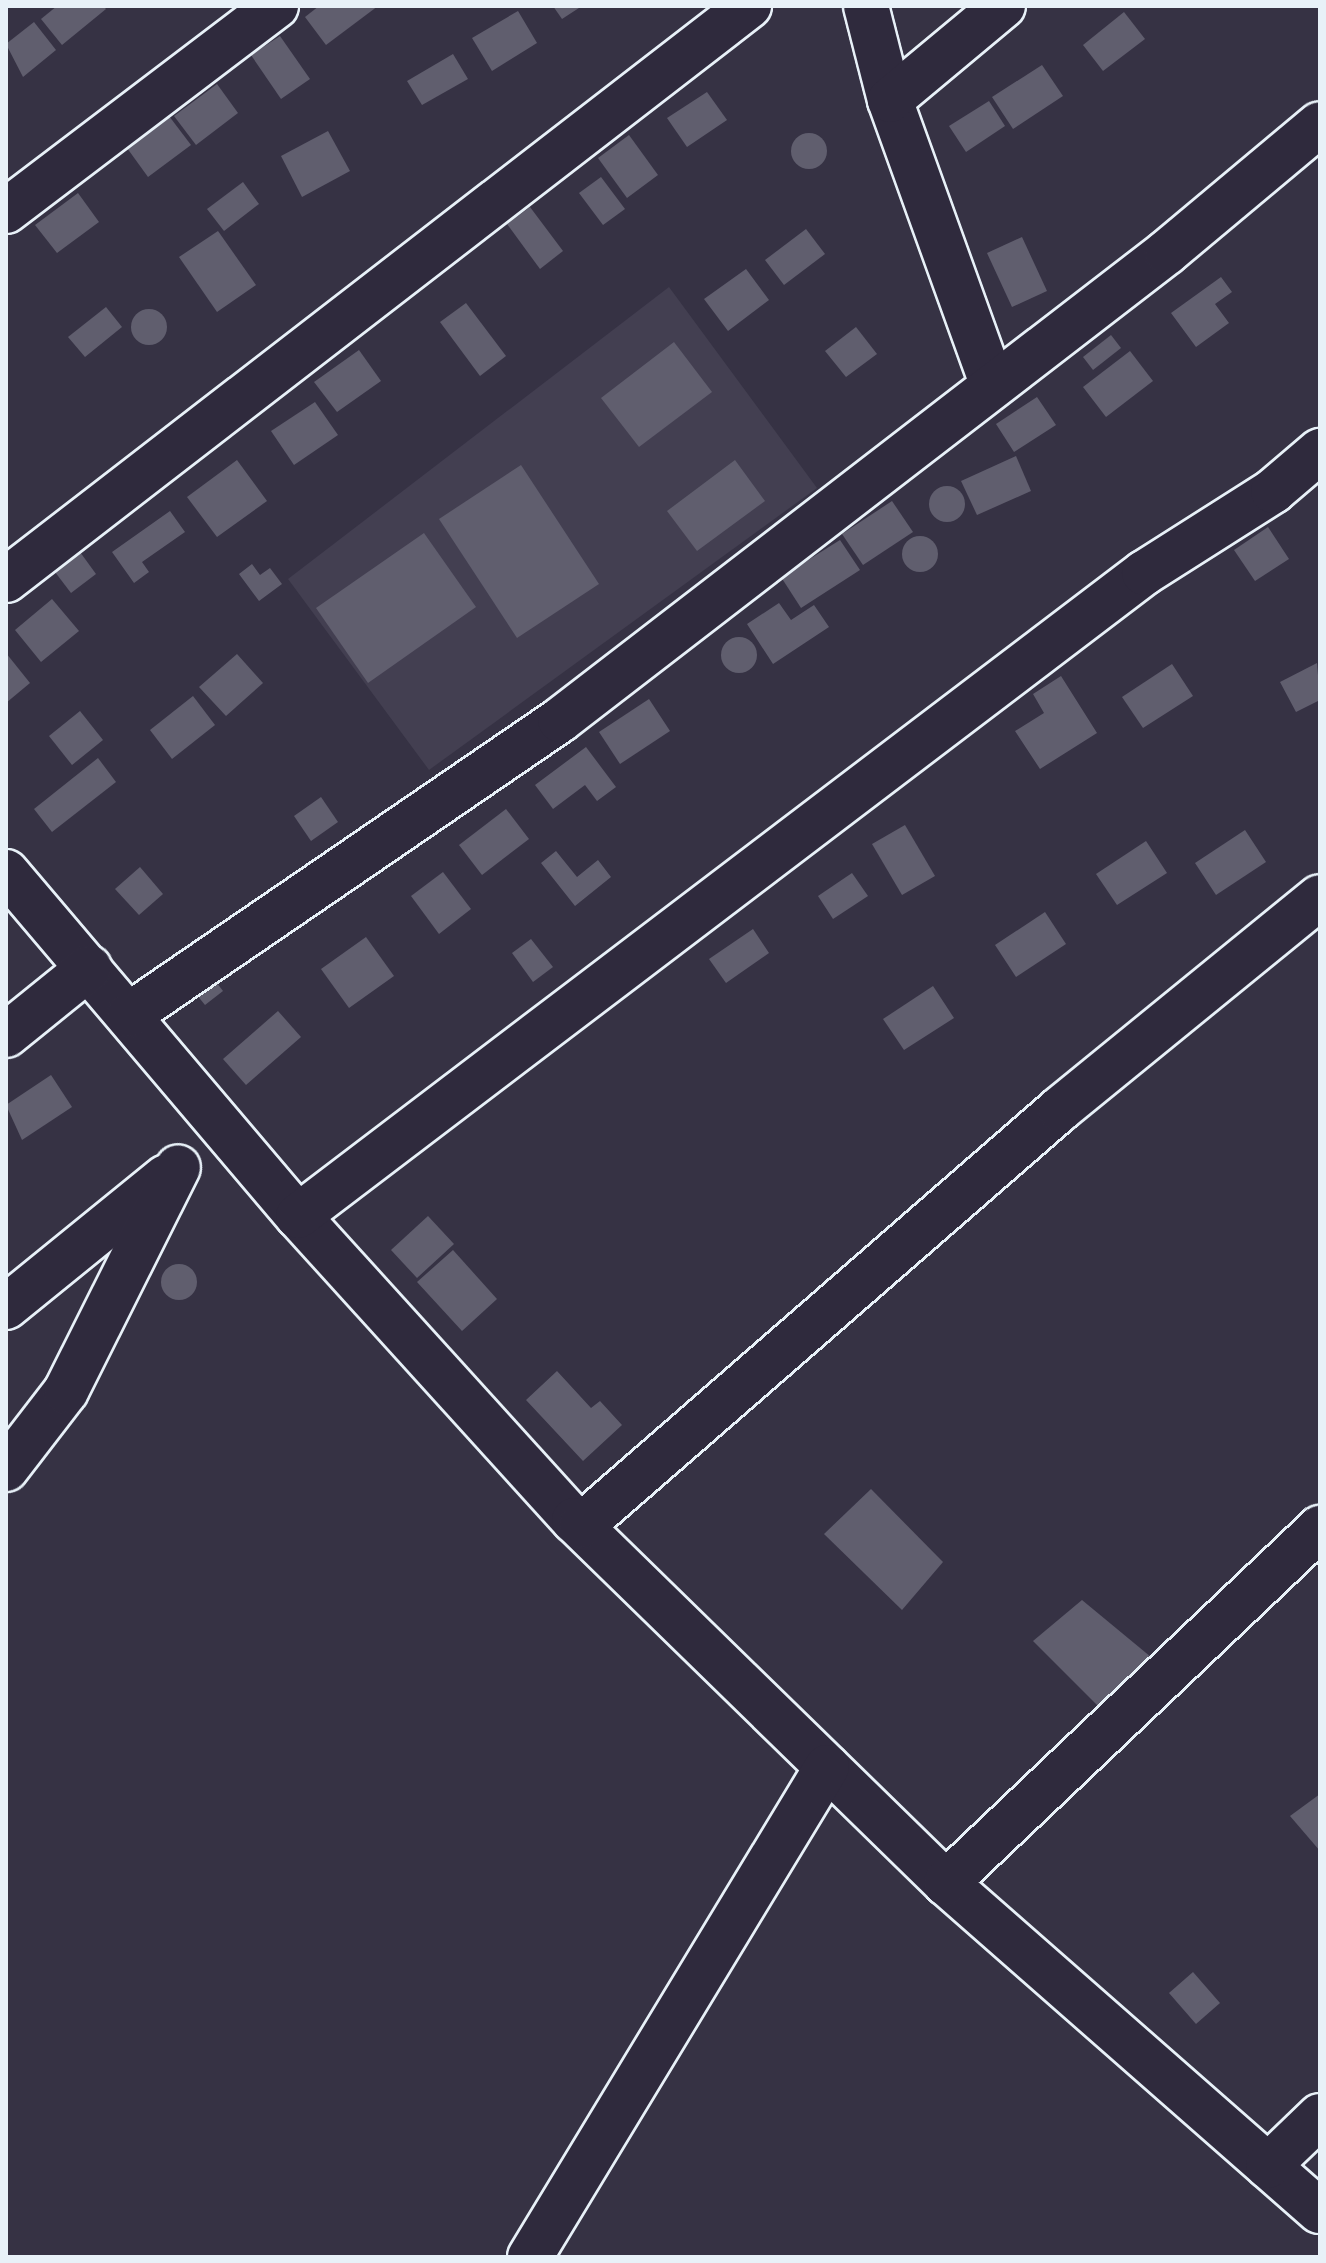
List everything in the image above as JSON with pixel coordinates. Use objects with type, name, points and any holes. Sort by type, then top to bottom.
[{"type":"street","points":[[6,211],[276,6]]},
{"type":"street","points":[[6,580],[749,6]]},
{"type":"street","points":[[866,6],[890,100],[992,383]]},
{"type":"street","points":[[890,100],[1003,6]]},
{"type":"street","points":[[129,1015],[560,720],[992,383],[1167,252],[1320,124]]},
{"type":"street","points":[[298,1216],[1144,573],[1273,491],[1320,451]]},
{"type":"street","points":[[6,872],[298,1216],[581,1526],[946,1883],[1320,2211]]},
{"type":"street","points":[[581,1526],[1060,1109],[1320,897]]},
{"type":"street","points":[[6,1035],[89,968]]},
{"type":"street","points":[[6,1307],[226,1128]]},
{"type":"street","points":[[6,1469],[66,1391],[178,1167]]},
{"type":"street","points":[[946,1883],[1320,1528]]},
{"type":"street","points":[[530,2257],[827,1767]]},
{"type":"street","points":[[1268,2166],[1320,2116]]},
{"type":"shaded area","points":[[669,287],[817,488],[429,770],[288,579]]},
{"type":"building","points":[[57,6],[103,6],[106,9],[62,45],[41,19]]},
{"type":"building","points":[[319,6],[378,6],[326,45],[305,17]]},
{"type":"building","points":[[553,6],[582,6],[562,19]]},
{"type":"building","points":[[518,11],[537,43],[492,71],[472,38]]},
{"type":"building","points":[[1124,12],[1145,39],[1103,71],[1083,45]]},
{"type":"building","points":[[34,22],[56,50],[23,77],[6,44]]},
{"type":"building","points":[[280,36],[310,79],[281,99],[251,55]]},
{"type":"building","points":[[453,54],[468,79],[422,105],[407,81]]},
{"type":"building","points":[[1042,65],[1063,96],[1013,129],[992,97]]},
{"type":"building","points":[[217,84],[238,113],[196,145],[174,116]]},
{"type":"building","points":[[707,92],[727,120],[687,147],[667,118]]},
{"type":"building","points":[[989,101],[1005,126],[966,152],[949,126]]},
{"type":"building","points":[[169,116],[191,145],[148,177],[127,148]]},
{"type":"building","points":[[328,131],[350,171],[302,197],[281,156]]},
{"type":"building","points":[[809,133],[822,138],[827,151],[822,164],[809,169],[796,164],[791,151],[796,138]]},
{"type":"building","points":[[629,135],[658,175],[627,198],[598,158]]},
{"type":"building","points":[[601,177],[625,209],[603,225],[579,193]]},
{"type":"building","points":[[243,182],[259,204],[224,231],[207,209]]},
{"type":"building","points":[[78,193],[99,222],[57,253],[35,225]]},
{"type":"building","points":[[530,207],[563,251],[540,269],[507,224]]},
{"type":"building","points":[[806,229],[825,254],[784,285],[765,260]]},
{"type":"building","points":[[218,231],[256,285],[217,312],[179,257]]},
{"type":"building","points":[[1022,237],[1047,291],[1012,307],[987,253]]},
{"type":"building","points":[[746,269],[769,300],[728,331],[704,299]]},
{"type":"building","points":[[1221,277],[1232,292],[1215,304],[1229,323],[1196,347],[1171,313]]},
{"type":"building","points":[[466,303],[506,356],[480,376],[440,322]]},
{"type":"building","points":[[106,307],[122,327],[85,357],[68,337]]},
{"type":"building","points":[[149,309],[162,314],[167,327],[162,340],[149,345],[136,340],[131,327],[136,314]]},
{"type":"building","points":[[856,327],[877,354],[846,377],[825,351]]},
{"type":"building","points":[[1111,335],[1121,348],[1093,370],[1083,357]]},
{"type":"building","points":[[674,342],[712,392],[639,447],[601,398]]},
{"type":"building","points":[[359,350],[381,381],[337,412],[314,382]]},
{"type":"building","points":[[1130,351],[1153,381],[1106,417],[1083,387]]},
{"type":"building","points":[[1037,397],[1056,425],[1014,452],[996,424]]},
{"type":"building","points":[[315,402],[338,435],[294,465],[271,431]]},
{"type":"building","points":[[1016,456],[1031,491],[977,515],[961,481]]},
{"type":"building","points":[[237,460],[267,501],[217,537],[187,497]]},
{"type":"building","points":[[735,460],[765,501],[697,551],[667,511]]},
{"type":"building","points":[[521,465],[599,584],[517,638],[439,519]]},
{"type":"building","points":[[947,486],[960,491],[965,504],[960,517],[947,522],[934,517],[929,504],[934,491]]},
{"type":"building","points":[[892,501],[913,532],[863,565],[842,534]]},
{"type":"building","points":[[170,511],[185,532],[142,562],[149,572],[134,583],[112,552]]},
{"type":"building","points":[[1268,527],[1289,559],[1255,581],[1234,550]]},
{"type":"building","points":[[424,533],[476,607],[368,683],[316,608]]},
{"type":"building","points":[[920,536],[933,541],[938,554],[933,567],[920,572],[907,567],[902,554],[907,541]]},
{"type":"building","points":[[840,540],[860,570],[801,608],[781,577]]},
{"type":"building","points":[[80,552],[96,574],[71,593],[55,572]]},
{"type":"building","points":[[252,564],[260,575],[270,568],[282,584],[259,601],[239,574]]},
{"type":"building","points":[[52,599],[79,631],[41,662],[15,630]]},
{"type":"building","points":[[779,603],[791,620],[814,605],[829,627],[773,664],[747,624]]},
{"type":"building","points":[[739,637],[752,642],[757,655],[752,668],[739,673],[726,668],[721,655],[726,642]]},
{"type":"building","points":[[6,653],[30,683],[6,703]]},
{"type":"building","points":[[237,654],[263,683],[226,716],[199,687]]},
{"type":"building","points":[[1317,663],[1320,700],[1296,712],[1280,682]]},
{"type":"building","points":[[1172,664],[1193,696],[1143,728],[1122,697]]},
{"type":"building","points":[[1061,676],[1097,733],[1040,769],[1015,731],[1044,713],[1033,694]]},
{"type":"building","points":[[193,696],[215,725],[172,759],[150,730]]},
{"type":"building","points":[[649,699],[670,731],[620,764],[599,732]]},
{"type":"building","points":[[80,711],[103,740],[72,765],[49,736]]},
{"type":"building","points":[[586,747],[616,787],[597,801],[585,785],[553,809],[535,785]]},
{"type":"building","points":[[98,758],[116,782],[52,832],[34,809]]},
{"type":"building","points":[[321,797],[338,822],[311,841],[294,816]]},
{"type":"building","points":[[506,809],[529,839],[482,875],[459,845]]},
{"type":"building","points":[[905,825],[935,876],[902,895],[872,844]]},
{"type":"building","points":[[1245,830],[1266,862],[1216,895],[1195,863]]},
{"type":"building","points":[[1146,841],[1167,873],[1117,905],[1096,874]]},
{"type":"building","points":[[556,851],[577,877],[598,860],[611,877],[575,906],[541,863]]},
{"type":"building","points":[[140,867],[163,894],[139,915],[115,889]]},
{"type":"building","points":[[443,872],[471,909],[439,934],[411,896]]},
{"type":"building","points":[[852,873],[868,896],[833,919],[818,896]]},
{"type":"building","points":[[1045,912],[1066,944],[1016,977],[995,945]]},
{"type":"building","points":[[753,929],[769,953],[726,983],[709,959]]},
{"type":"building","points":[[366,937],[394,976],[349,1008],[321,969]]},
{"type":"building","points":[[531,939],[553,967],[533,982],[512,953]]},
{"type":"building","points":[[210,974],[223,991],[205,1005],[192,989]]},
{"type":"building","points":[[933,986],[954,1018],[904,1050],[883,1019]]},
{"type":"building","points":[[278,1011],[301,1037],[246,1085],[223,1059]]},
{"type":"building","points":[[51,1075],[72,1107],[22,1140],[6,1105]]},
{"type":"building","points":[[428,1216],[454,1244],[417,1278],[391,1250]]},
{"type":"building","points":[[453,1250],[497,1299],[462,1331],[417,1282]]},
{"type":"building","points":[[179,1264],[192,1269],[197,1282],[192,1295],[179,1300],[166,1295],[161,1282],[166,1269]]},
{"type":"building","points":[[557,1371],[591,1408],[600,1401],[622,1425],[583,1461],[526,1400]]},
{"type":"building","points":[[871,1489],[943,1562],[902,1610],[824,1534]]},
{"type":"building","points":[[1082,1600],[1157,1662],[1099,1707],[1033,1641]]},
{"type":"building","points":[[1320,1794],[1320,1851],[1290,1816]]},
{"type":"building","points":[[1193,1972],[1220,2003],[1196,2024],[1169,1993]]}]
